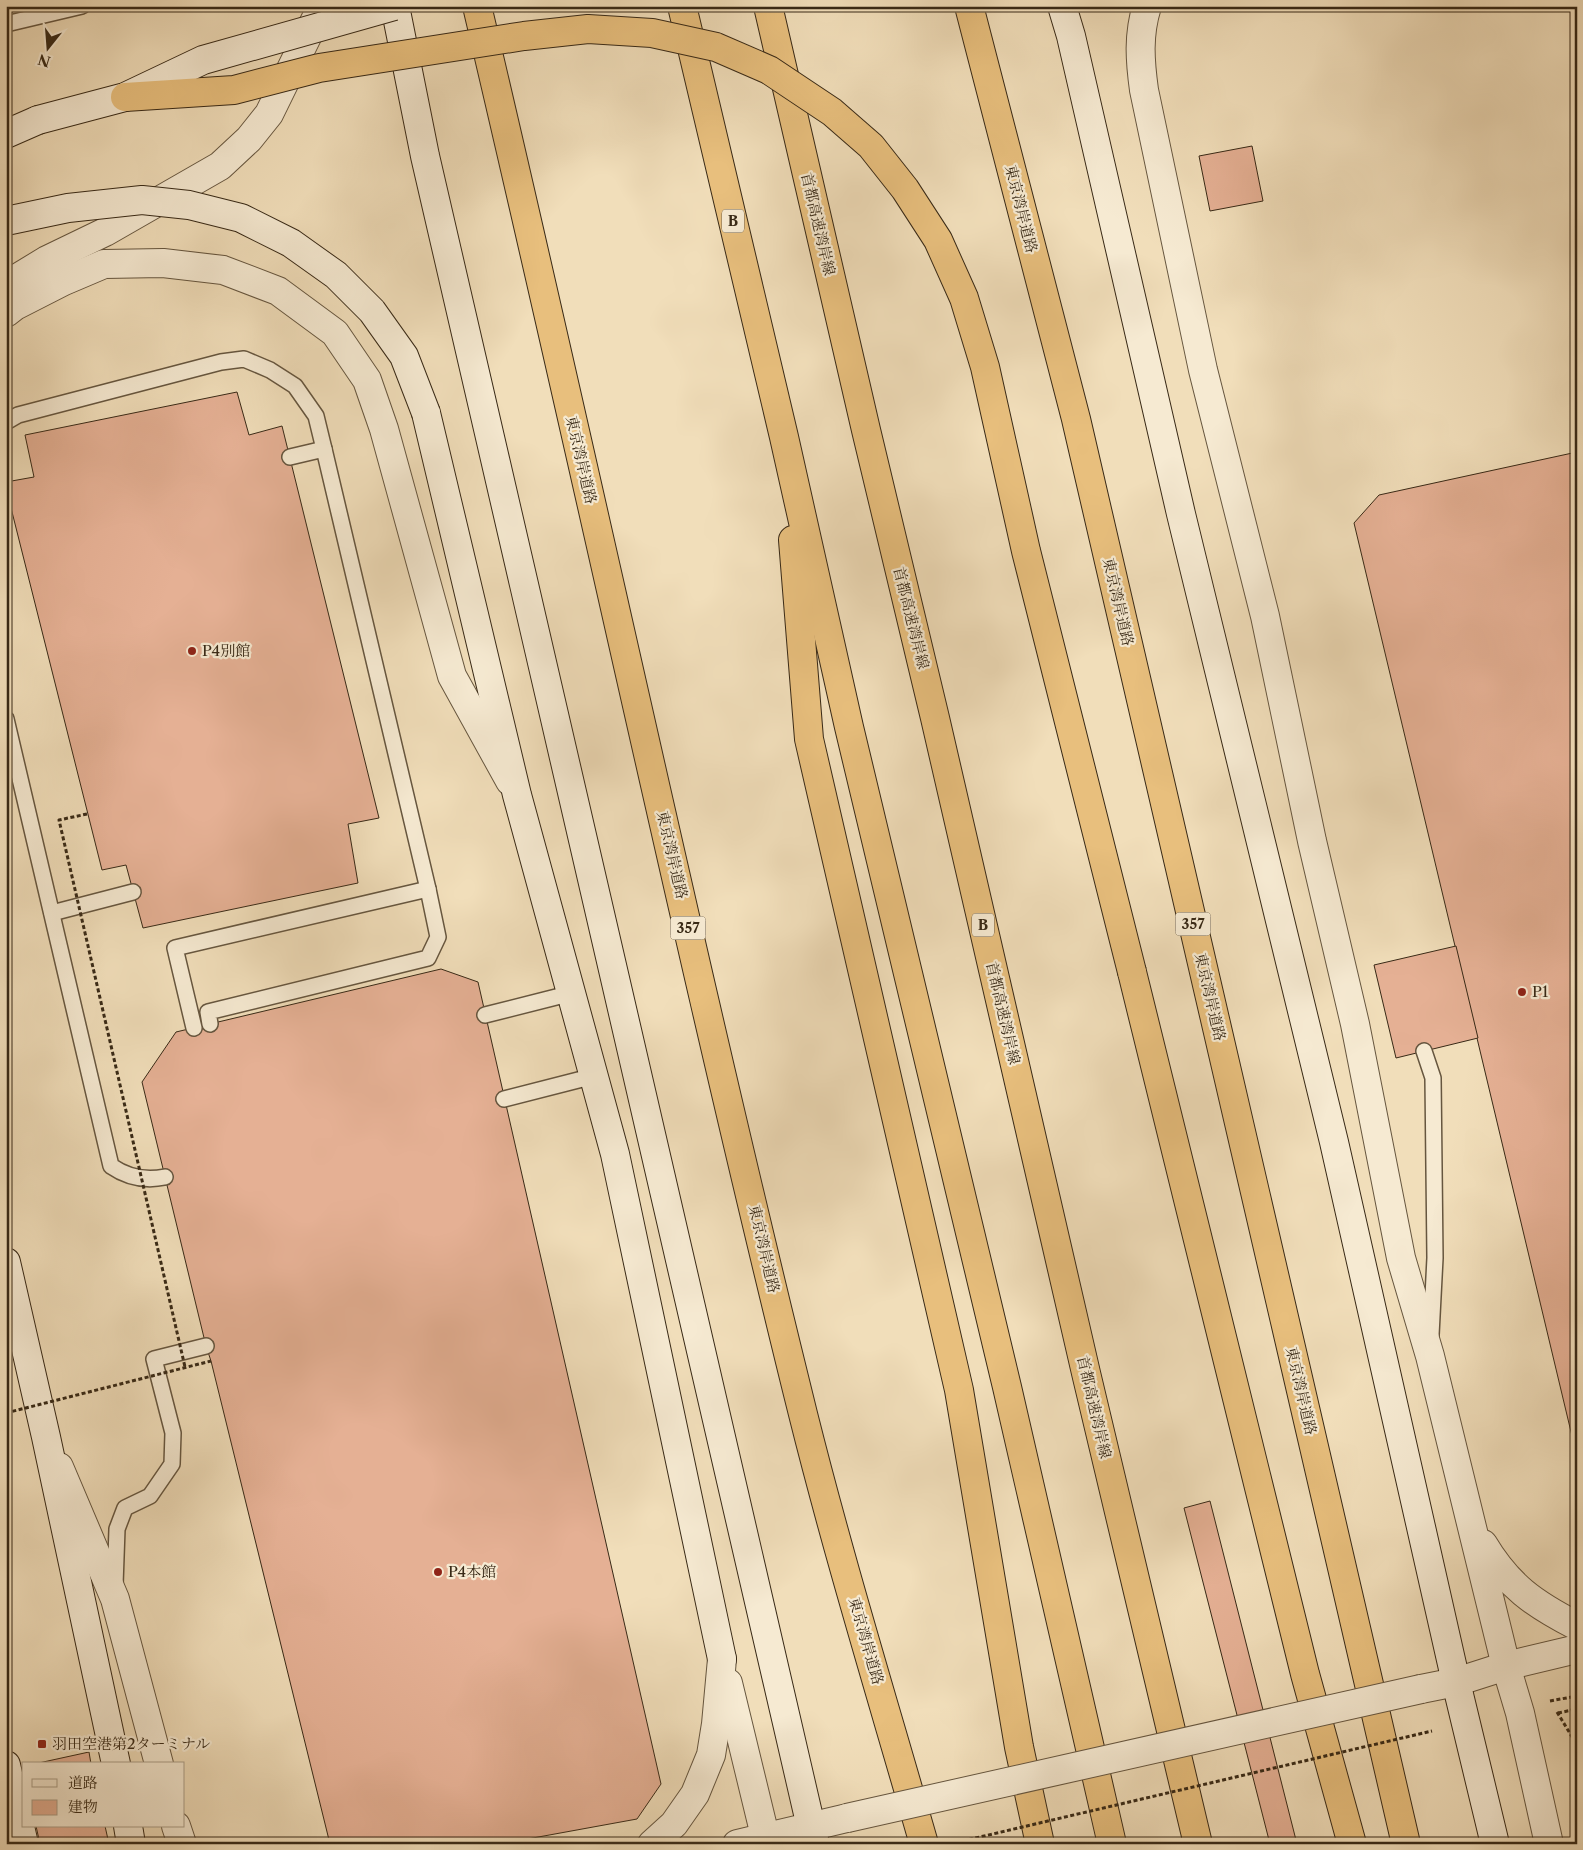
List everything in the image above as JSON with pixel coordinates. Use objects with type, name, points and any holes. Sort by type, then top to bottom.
[{"type":"highway","name":"東京湾岸道路","points":[[477,6],[686,916],[804,1416],[924,1844]]},
{"type":"highway","name":"B","points":[[682,6],[784,437],[849,727],[1004,1377],[1112,1844]]},
{"type":"highway","name":"首都高速湾岸線","points":[[768,6],[868,440],[938,727],[1088,1382],[1198,1844]]},
{"type":"highway","name":"東京湾岸道路","points":[[969,6],[1078,429],[1406,1844]]},
{"type":"highway","points":[[125,97],[234,90],[319,68],[524,36],[588,29],[652,33],[716,47],[769,70],[832,112],[871,146],[905,189],[938,240],[964,298],[984,367],[1026,550],[1305,1674],[1352,1844]]},
{"type":"highway","points":[[784,437],[810,739],[959,1390],[1019,1748],[1040,1844]]},
{"type":"street","points":[[6,285],[47,260],[105,232],[220,166],[249,138],[269,114],[322,6]]},
{"type":"street","points":[[6,134],[38,120],[125,97],[203,60],[394,6],[425,156],[812,1835]]},
{"type":"street","points":[[1062,6],[1071,36],[1181,514],[1334,1142],[1456,1682],[1495,1844]]},
{"type":"street","points":[[1147,6],[1142,22],[1140,53],[1144,90],[1203,370],[1264,616],[1312,841],[1355,1024],[1401,1258],[1430,1356],[1506,1666],[1520,1712],[1549,1844]]},
{"type":"street","points":[[6,221],[68,208],[142,200],[189,205],[241,218],[291,242],[336,275],[372,310],[404,356],[426,413],[517,795],[615,1154],[722,1659],[766,1840]]},
{"type":"street","points":[[6,313],[14,306],[64,281],[104,264],[163,263],[223,270],[278,290],[335,333],[367,380],[384,429],[452,676],[517,795]]},
{"type":"street","points":[[6,1262],[46,1437],[116,1762]]},
{"type":"street","points":[[46,1437],[115,1599],[158,1762]]},
{"type":"street","points":[[1472,1526],[1496,1566],[1522,1592],[1548,1611],[1577,1626]]},
{"type":"street","points":[[737,1844],[812,1835],[847,1818],[1456,1682],[1506,1666],[1577,1649]]},
{"type":"street","points":[[652,1844],[674,1824],[695,1794],[711,1755],[722,1659]]},
{"type":"street","points":[[6,1765],[24,1844]]},
{"type":"street","points":[[128,1828],[131,1844]]},
{"type":"street","points":[[177,1828],[182,1844]]},
{"type":"lane","points":[[6,24],[82,6]]},
{"type":"lane","points":[[6,422],[18,415],[221,362],[244,359],[270,370],[294,386],[316,416],[438,937],[428,958],[208,1012],[210,1024]]},
{"type":"lane","points":[[290,457],[324,449]]},
{"type":"lane","points":[[6,719],[111,1166],[123,1174],[151,1180],[165,1177]]},
{"type":"lane","points":[[194,1028],[175,948],[428,889]]},
{"type":"lane","points":[[52,914],[133,892]]},
{"type":"lane","points":[[485,1015],[572,993]]},
{"type":"lane","points":[[1424,1051],[1433,1078],[1436,1258],[1430,1356]]},
{"type":"lane","points":[[504,1099],[594,1076]]},
{"type":"lane","points":[[115,1599],[117,1529],[125,1508],[150,1496],[172,1464],[173,1433],[154,1359],[206,1346]]},
{"type":"path","points":[[87,814],[59,820],[185,1367]]},
{"type":"path","points":[[6,1413],[211,1361]]},
{"type":"path","points":[[1542,1705],[1549,1701],[1577,1696]]},
{"type":"path","points":[[1549,1701],[1577,1744]]},
{"type":"path","points":[[1558,1714],[1577,1709]]},
{"type":"path","points":[[950,1844],[1432,1731]]},
{"type":"building","points":[[1252,146],[1263,201],[1210,211],[1199,156]]},
{"type":"building","name":"P4別館","points":[[237,392],[249,435],[282,426],[379,818],[348,824],[358,883],[143,928],[126,865],[102,870],[6,482],[34,477],[25,435]]},
{"type":"building","name":"P1","points":[[1577,452],[1577,1457],[1354,523],[1379,495]]},
{"type":"building","points":[[1456,946],[1478,1038],[1396,1058],[1374,965]]},
{"type":"building","name":"P4本館","points":[[441,969],[478,982],[661,1784],[637,1819],[500,1844],[330,1844],[142,1082],[176,1032]]},
{"type":"building","points":[[1210,1501],[1297,1844],[1270,1844],[1184,1508]]},
{"type":"building","points":[[89,1752],[91,1762],[43,1762]]},
{"type":"building","points":[[36,1828],[105,1828],[109,1844],[40,1844]]},
{"type":"place","name":"P4別館","points":[[192,651]]},
{"type":"place","name":"P1","points":[[1522,992]]},
{"type":"place","name":"P4本館","points":[[438,1572]]},
{"type":"place","name":"羽田空港第2ターミナル","points":[[42,1744]]}]
